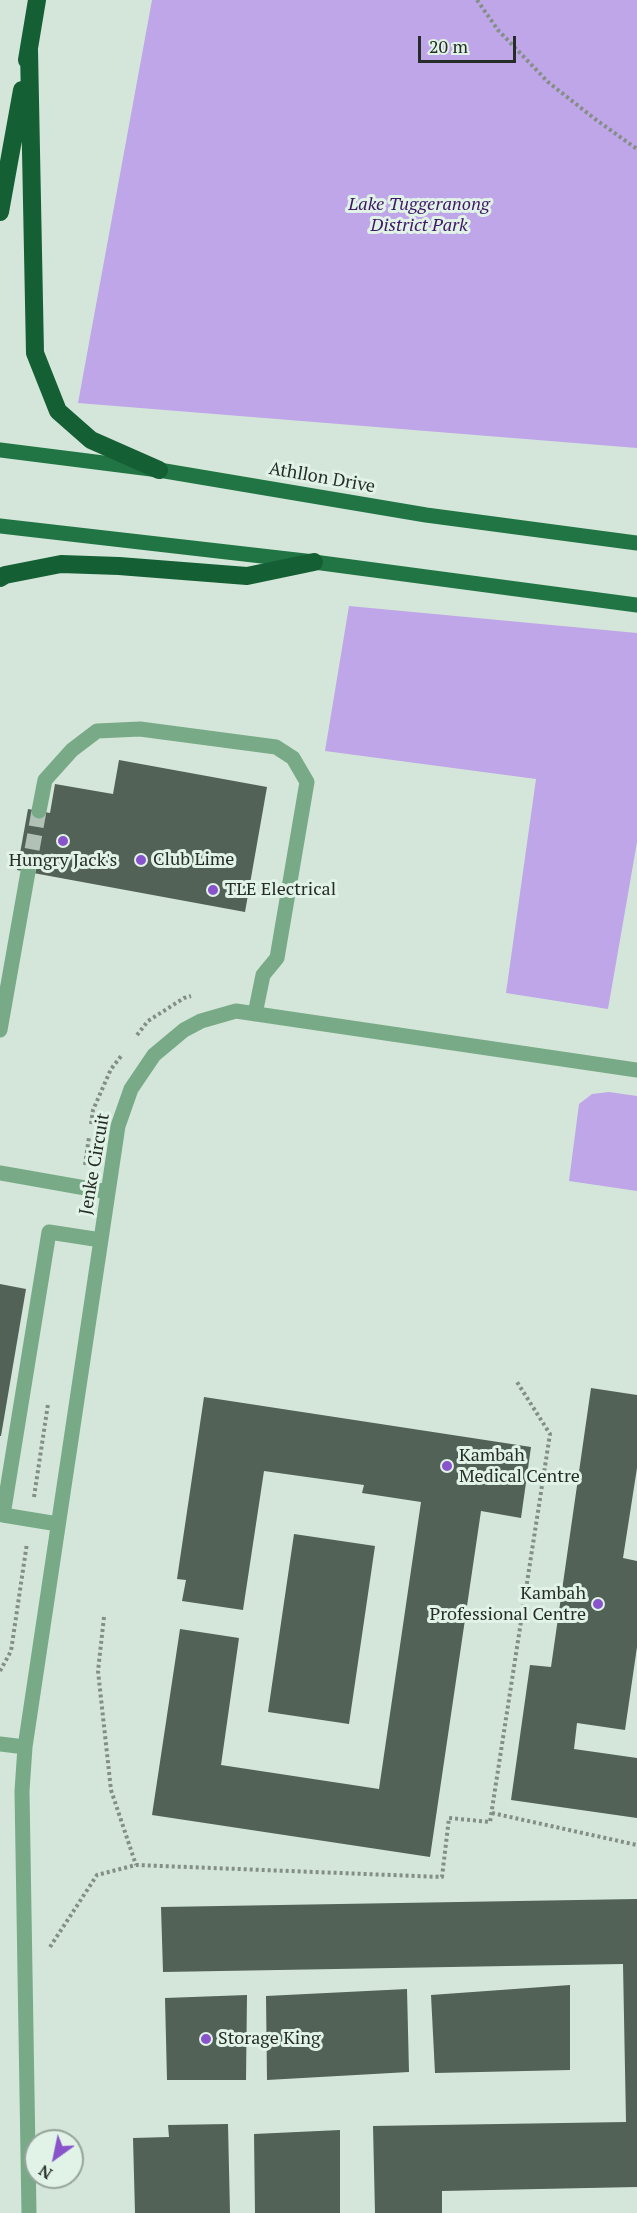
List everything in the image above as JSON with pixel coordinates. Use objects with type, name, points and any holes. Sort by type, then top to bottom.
[{"type":"highway","points":[[0,212],[37,0]]},
{"type":"highway","points":[[29,50],[35,352],[58,411],[91,440],[159,470]]},
{"type":"highway","points":[[0,578],[5,574],[61,564],[247,576],[314,562]]},
{"type":"main road","name":"Athllon Drive","points":[[0,450],[159,470],[426,515],[637,543]]},
{"type":"main road","points":[[0,525],[314,562],[637,605]]},
{"type":"street","points":[[39,811],[45,780],[72,750],[96,731],[140,729],[276,747],[293,759],[307,782],[277,958],[263,975],[255,1014]]},
{"type":"street","points":[[0,1030],[28,872]]},
{"type":"street","name":"Jenke Circuit","points":[[29,2213],[22,1791],[25,1747],[118,1126],[131,1089],[154,1055],[184,1030],[201,1021],[236,1011],[637,1070]]},
{"type":"street","points":[[0,1173],[108,1192]]},
{"type":"street","points":[[58,1524],[3,1515],[50,1232],[101,1240]]},
{"type":"street","points":[[0,1744],[25,1747]]},
{"type":"path","points":[[477,0],[498,30],[548,82],[637,149]]},
{"type":"path","points":[[50,1947],[97,1875],[136,1865],[442,1877],[449,1818],[490,1822],[550,1434],[517,1382]]},
{"type":"path","points":[[104,1617],[98,1671],[111,1790],[136,1865]]},
{"type":"path","points":[[492,1813],[637,1845]]},
{"type":"green space","name":"Lake Tuggeranong District Park","points":[[152,0],[637,0],[637,448],[78,403]]},
{"type":"green space","points":[[349,606],[637,633],[637,842],[608,1009],[506,993],[536,779],[325,751]]},
{"type":"green space","points":[[609,1092],[637,1096],[637,1191],[569,1181],[579,1104],[592,1094]]},
{"type":"building","points":[[119,760],[267,787],[245,912],[17,870],[28,809],[50,813],[55,784],[113,794]]},
{"type":"building","points":[[0,1284],[26,1289],[1,1436],[0,1436]]},
{"type":"building","name":"Kambah Professional Centre","points":[[591,1388],[637,1395],[637,1468],[623,1558],[637,1561],[637,1647],[625,1730],[577,1723],[574,1749],[637,1758],[637,1818],[511,1800],[530,1665],[551,1667]]},
{"type":"building","points":[[204,1397],[531,1447],[521,1518],[481,1511],[430,1857],[152,1815],[180,1629],[239,1638],[221,1765],[379,1789],[421,1502],[362,1493],[364,1485],[264,1471],[243,1610],[182,1601],[186,1580],[177,1579]]},
{"type":"building","points":[[294,1534],[375,1546],[349,1724],[268,1712]]},
{"type":"building","points":[[637,1899],[637,2187],[442,2191],[442,2213],[375,2213],[373,2126],[626,2122],[623,1964],[163,1972],[161,1907]]},
{"type":"building","points":[[570,1985],[570,2070],[435,2073],[431,1995]]},
{"type":"building","name":"Storage King","points":[[407,1989],[409,2072],[267,2080],[266,1996]]},
{"type":"building","name":"Storage King","points":[[247,1995],[246,2080],[167,2080],[165,1998]]},
{"type":"building","points":[[228,2124],[230,2213],[135,2213],[133,2138],[169,2137],[168,2125]]},
{"type":"building","points":[[340,2130],[340,2213],[255,2213],[254,2134]]},
{"type":"tunnel","points":[[28,872],[39,811]]},
{"type":"place","name":"Hungry Jack's","points":[[63,841]]},
{"type":"place","name":"Club Lime","points":[[141,860]]},
{"type":"place","name":"TLE Electrical","points":[[213,890]]},
{"type":"place","name":"Kambah Medical Centre","points":[[447,1466]]},
{"type":"place","name":"Kambah Professional Centre","points":[[598,1604]]},
{"type":"place","name":"Storage King","points":[[206,2039]]}]
